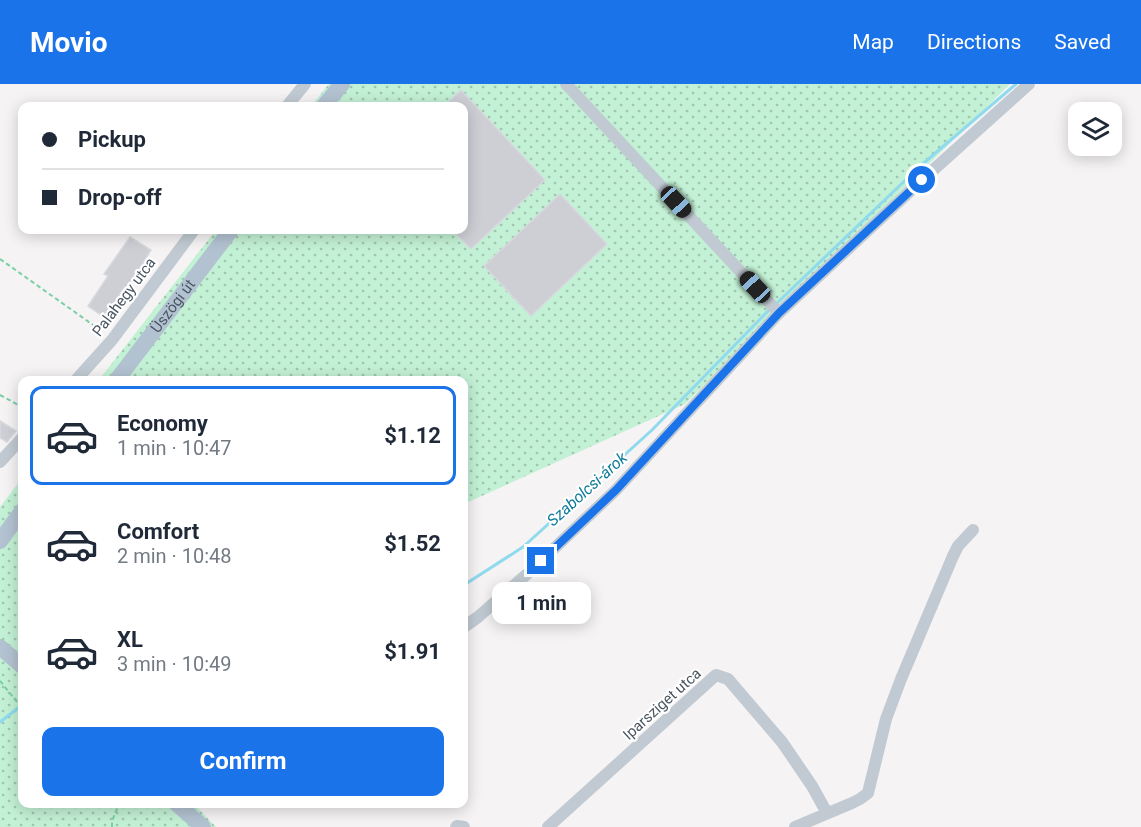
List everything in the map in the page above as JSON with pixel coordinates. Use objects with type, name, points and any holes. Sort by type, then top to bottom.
[{"type":"main road","points":[[327,102],[342,84]]},
{"type":"main road","name":"Üszögi út","points":[[120,376],[228,234]]},
{"type":"main road","points":[[0,542],[18,517]]},
{"type":"main road","points":[[0,647],[18,663]]},
{"type":"main road","points":[[181,808],[202,827]]},
{"type":"street","points":[[566,84],[775,309]]},
{"type":"street","points":[[468,624],[526,575],[616,490],[775,309],[1029,84]]},
{"type":"street","points":[[290,102],[301,85]]},
{"type":"street","name":"Palahegy utca","points":[[80,376],[112,340],[191,234]]},
{"type":"street","points":[[0,462],[18,442]]},
{"type":"street","points":[[795,827],[860,800],[868,793],[886,719],[901,679],[953,556],[958,546],[973,530]]},
{"type":"street","name":"Iparsziget utca","points":[[548,827],[716,675],[728,679],[782,742],[828,813]]},
{"type":"street","points":[[456,827],[464,827]]},
{"type":"path","points":[[0,259],[112,340]]},
{"type":"path","points":[[0,395],[18,404]]},
{"type":"path","points":[[0,681],[18,703]]},
{"type":"path","points":[[112,827],[117,808]]},
{"type":"green space","points":[[329,84],[1010,84],[685,404],[468,502],[468,376],[102,376],[213,234],[468,234],[468,102],[314,102]]},
{"type":"green space","points":[[18,483],[18,808],[198,808],[216,827],[0,827],[0,507]]},
{"type":"building","points":[[461,90],[545,180],[471,249],[456,234],[468,234],[468,102],[448,102]]},
{"type":"building","points":[[560,194],[607,244],[531,316],[484,266]]},
{"type":"building","points":[[130,237],[151,250],[134,278],[124,288],[104,317],[88,306],[108,276],[104,274]]},
{"type":"building","points":[[0,421],[16,431],[7,442],[0,438]]},
{"type":"waterway","name":"Szabolcsi-árok","points":[[776,304],[918,168],[1016,84]]},
{"type":"waterway","name":"Szabolcsi-árok","points":[[468,582],[523,547],[652,430],[771,308]]},
{"type":"waterway","name":"Szabolcsi-árok","points":[[0,722],[18,708]]},
{"type":"route","points":[[541,561],[616,490],[779,313],[922,180]]}]
